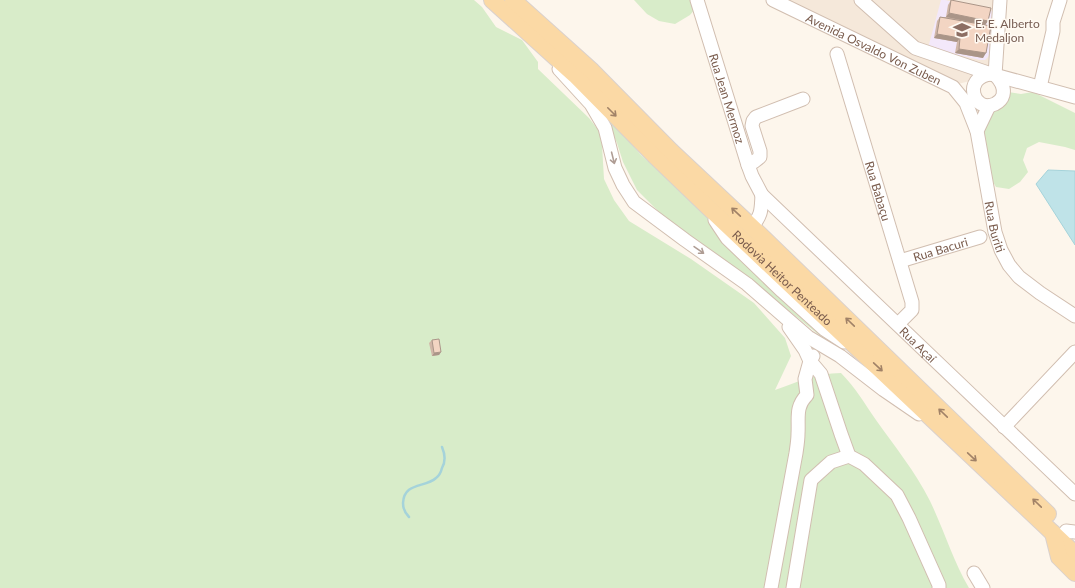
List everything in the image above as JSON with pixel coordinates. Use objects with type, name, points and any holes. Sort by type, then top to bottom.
[{"type":"main road","name":"Rodovia Heitor Penteado","points":[[492,0],[575,75],[654,155],[946,432],[1067,534]]},
{"type":"main road","name":"Rodovia Heitor Penteado","points":[[513,0],[592,70],[671,151],[752,227],[1067,534],[1075,554]]},
{"type":"main road","points":[[1067,534],[1059,557],[1075,573]]},
{"type":"street","name":"Rua Jean Mermoz","points":[[697,0],[748,165],[762,195]]},
{"type":"street","name":"Avenida Osvaldo Von Zuben","points":[[773,0],[953,87],[965,83],[976,82]]},
{"type":"street","points":[[861,0],[915,48],[993,75],[1075,97]]},
{"type":"street","points":[[993,75],[1000,0]]},
{"type":"street","points":[[1040,87],[1053,31],[1052,22],[1060,0]]},
{"type":"street","points":[[520,25],[591,104],[605,128],[615,168],[622,185],[634,202],[747,284],[808,337],[840,356],[884,390],[946,432]]},
{"type":"street","name":"Rua Babaçu","points":[[837,54],[912,302],[912,310],[898,324]]},
{"type":"street","points":[[1004,93],[1002,83],[993,75],[982,76],[976,82],[973,90],[976,99],[982,104],[989,106],[999,102],[1008,88],[1019,82]]},
{"type":"street","name":"Rua Buriti","points":[[953,87],[966,103],[977,131],[995,232],[1000,250],[1009,265],[1019,276],[1040,293],[1075,316]]},
{"type":"street","points":[[970,112],[972,103],[976,99]]},
{"type":"street","points":[[748,165],[760,157],[760,151],[752,126],[753,121],[756,118],[803,100]]},
{"type":"street","points":[[977,131],[989,106]]},
{"type":"street","points":[[752,227],[760,218],[762,195]]},
{"type":"street","name":"Rua Açaí","points":[[762,195],[1075,494]]},
{"type":"street","name":"Rua Bacuri","points":[[900,261],[980,237]]},
{"type":"street","points":[[781,314],[805,350],[810,361],[821,374],[849,456],[864,464],[897,495],[940,585],[939,588]]},
{"type":"street","points":[[772,588],[796,452],[799,406],[807,395],[805,379],[810,361],[814,354],[821,349],[828,349]]},
{"type":"street","points":[[1004,427],[1075,352]]},
{"type":"street","points":[[793,588],[811,480],[831,462],[849,456]]},
{"type":"street","points":[[974,573],[983,588]]},
{"type":"shaded area","points":[[779,0],[996,0],[992,72],[974,80],[954,85]]},
{"type":"shaded area","name":"E. E. Alberto Medaljon","points":[[941,0],[992,11],[990,51],[985,60],[928,48]]},
{"type":"green space","points":[[0,0],[474,0],[482,7],[496,27],[522,40],[538,62],[538,69],[589,118],[599,131],[602,145],[604,179],[614,200],[629,221],[691,259],[754,303],[785,338],[791,356],[775,390],[807,378],[832,373],[841,373],[851,384],[918,479],[930,501],[958,567],[969,588],[0,588]]},
{"type":"green space","points":[[634,0],[690,0],[695,9],[690,15],[675,24],[659,21],[647,14]]},
{"type":"green space","points":[[1008,92],[1021,94],[1033,92],[1075,113],[1075,150],[1039,142],[1027,148],[1023,160],[1028,172],[1020,182],[1009,189],[996,187],[989,175],[978,122]]},
{"type":"green space","points":[[607,120],[615,125],[641,155],[702,210],[834,341],[829,343],[762,289],[659,212],[637,190],[623,162]]},
{"type":"water","points":[[1048,170],[1075,171],[1075,245],[1036,184]]},
{"type":"building","points":[[951,0],[991,8],[988,21],[949,13]]},
{"type":"building","points":[[940,17],[991,26],[986,53],[959,49],[960,38],[937,34]]},
{"type":"building","points":[[439,339],[441,352],[434,353],[432,340]]},
{"type":"waterway","points":[[409,517],[403,507],[404,496],[411,488],[431,481],[439,475],[445,460],[442,447]]},
{"type":"place","name":"E. E. Alberto Medaljon","points":[[962,30]]}]
